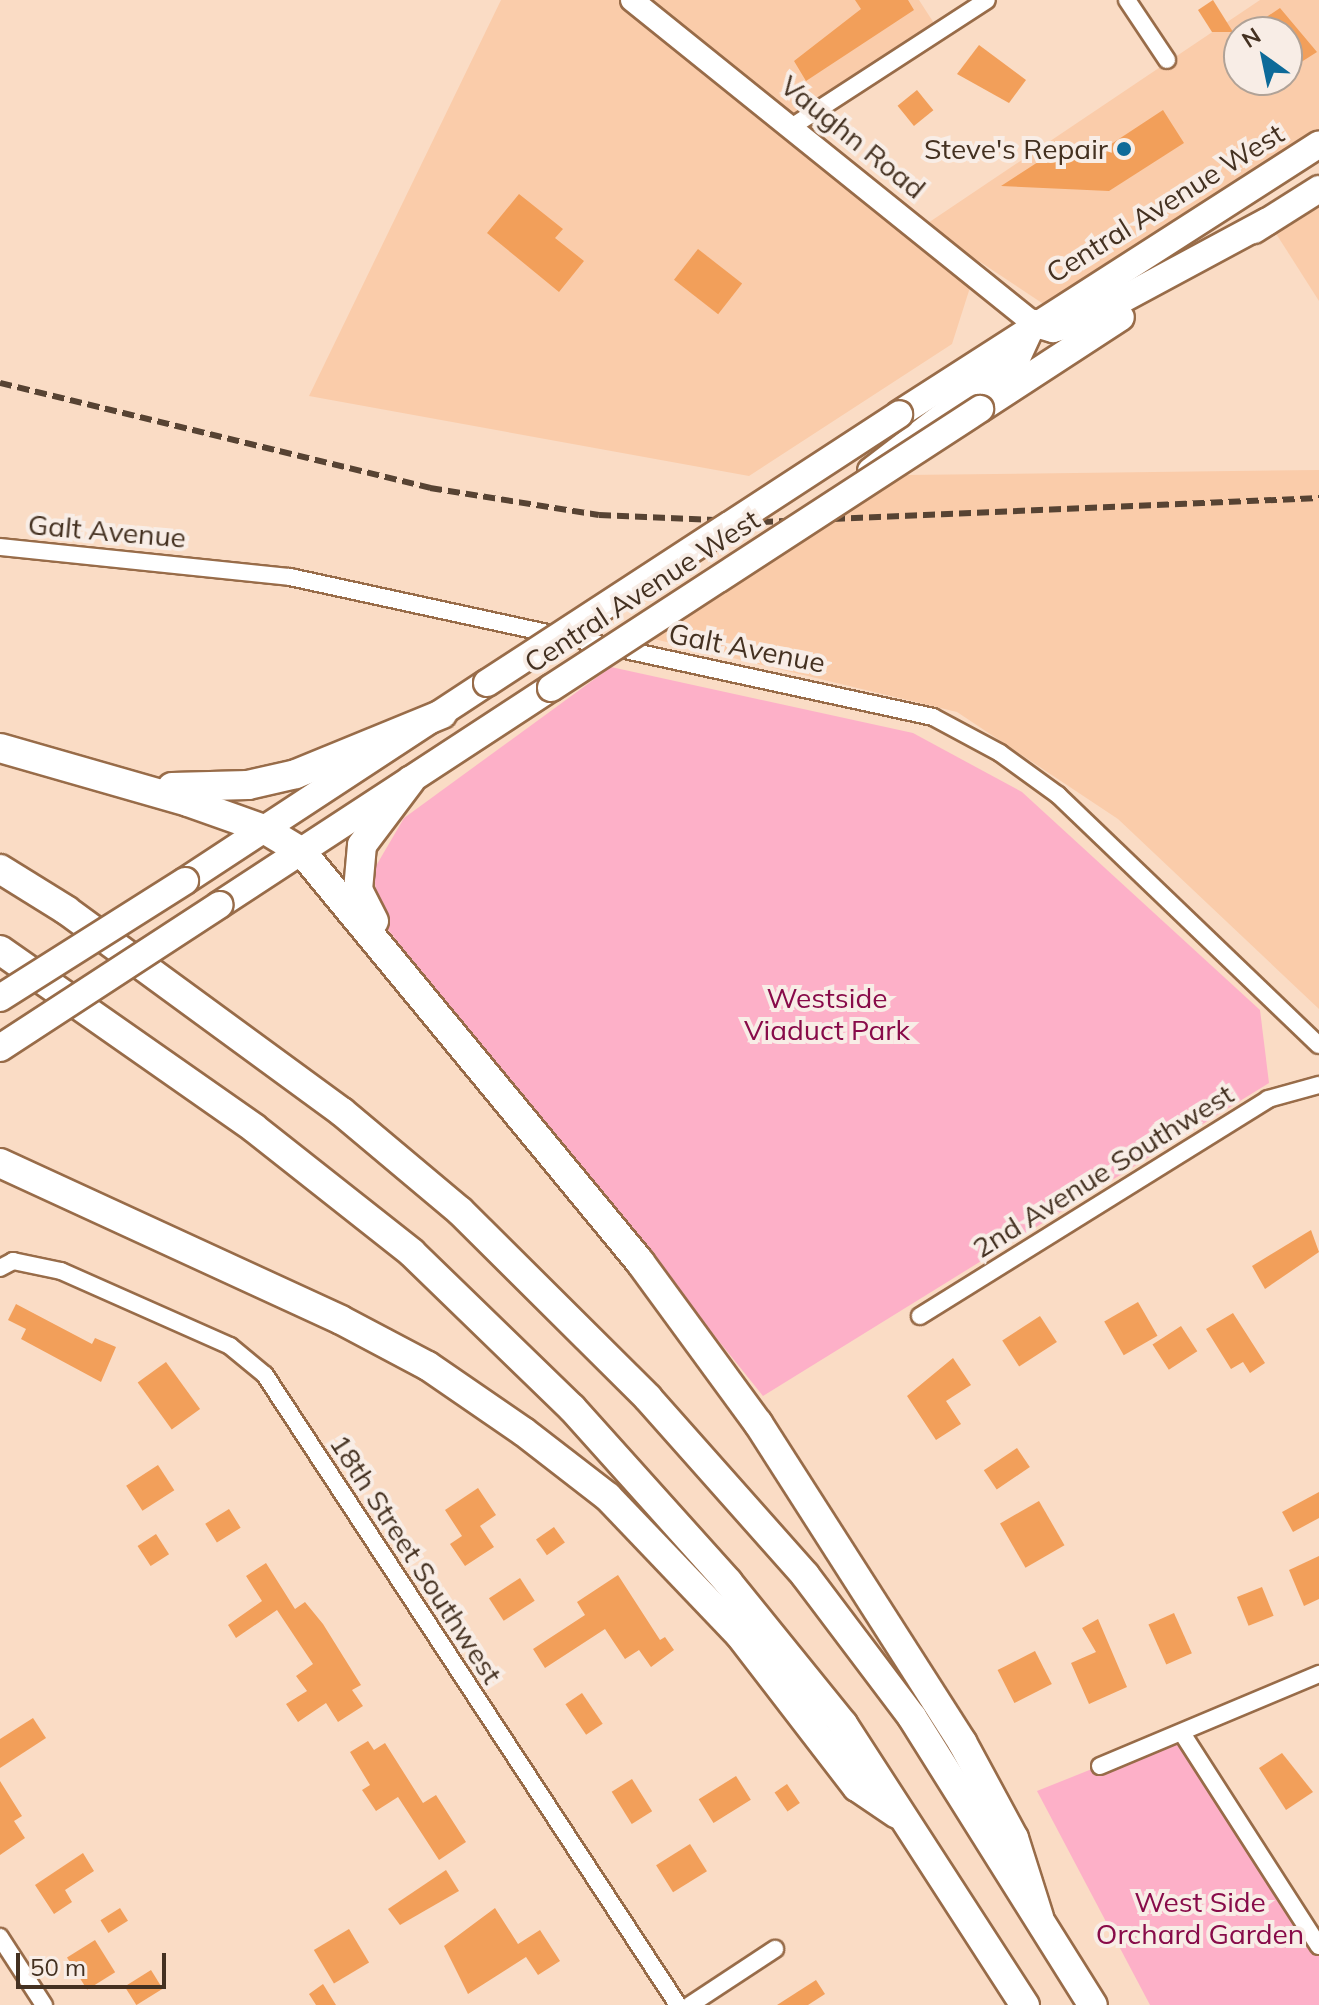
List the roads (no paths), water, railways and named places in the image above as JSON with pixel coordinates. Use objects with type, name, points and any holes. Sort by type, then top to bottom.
[{"type":"highway","name":"Central Avenue West","points":[[0,998],[442,714],[1033,323],[1319,144]]},
{"type":"highway","name":"Central Avenue West","points":[[0,1048],[832,505],[970,406],[1319,189]]},
{"type":"highway","points":[[970,406],[1016,360],[1033,323],[1053,329],[1082,321],[1268,221]]},
{"type":"highway","points":[[76,772],[189,790],[248,785],[296,774],[442,714]]},
{"type":"highway","points":[[0,748],[264,829],[302,852],[640,1262],[815,1507],[962,1742],[1014,1838],[1039,1917]]},
{"type":"highway","points":[[396,964],[358,890],[362,845],[411,780]]},
{"type":"highway","points":[[0,869],[66,910],[342,1112],[460,1211],[557,1304],[805,1575],[912,1717],[1093,2005]]},
{"type":"highway","points":[[0,950],[254,1128],[412,1253],[572,1408],[728,1582],[843,1724],[910,1823],[1025,2005]]},
{"type":"highway","points":[[0,1163],[341,1320],[428,1366],[524,1432],[608,1497],[739,1634],[857,1787],[910,1823]]},
{"type":"main road","name":"Vaughn Road","points":[[632,0],[793,126],[1033,323]]},
{"type":"street","points":[[793,126],[987,0]]},
{"type":"street","points":[[1127,0],[1167,60]]},
{"type":"street","name":"Galt Avenue","points":[[0,547],[290,577],[933,717],[1000,753],[1058,795],[1319,1045]]},
{"type":"street","name":"2nd Avenue Southwest","points":[[920,1316],[1268,1099],[1319,1085]]},
{"type":"street","name":"18th Street Southwest","points":[[6,1264],[61,1271],[230,1346],[265,1375],[678,2005]]},
{"type":"street","points":[[1100,1766],[1319,1674]]},
{"type":"street","points":[[1182,1733],[1319,1946]]},
{"type":"street","points":[[0,1937],[44,2005]]},
{"type":"street","points":[[690,2005],[775,1949]]},
{"type":"railway","points":[[0,383],[430,488],[599,515],[761,522],[1319,498]]},
{"type":"place","name":"Steve's Repair","points":[[1124,149]]},
{"type":"park label","name":"Westside Viaduct Park","points":[[827,1014]]},
{"type":"park label","name":"West Side Orchard Garden","points":[[1200,1918]]}]
